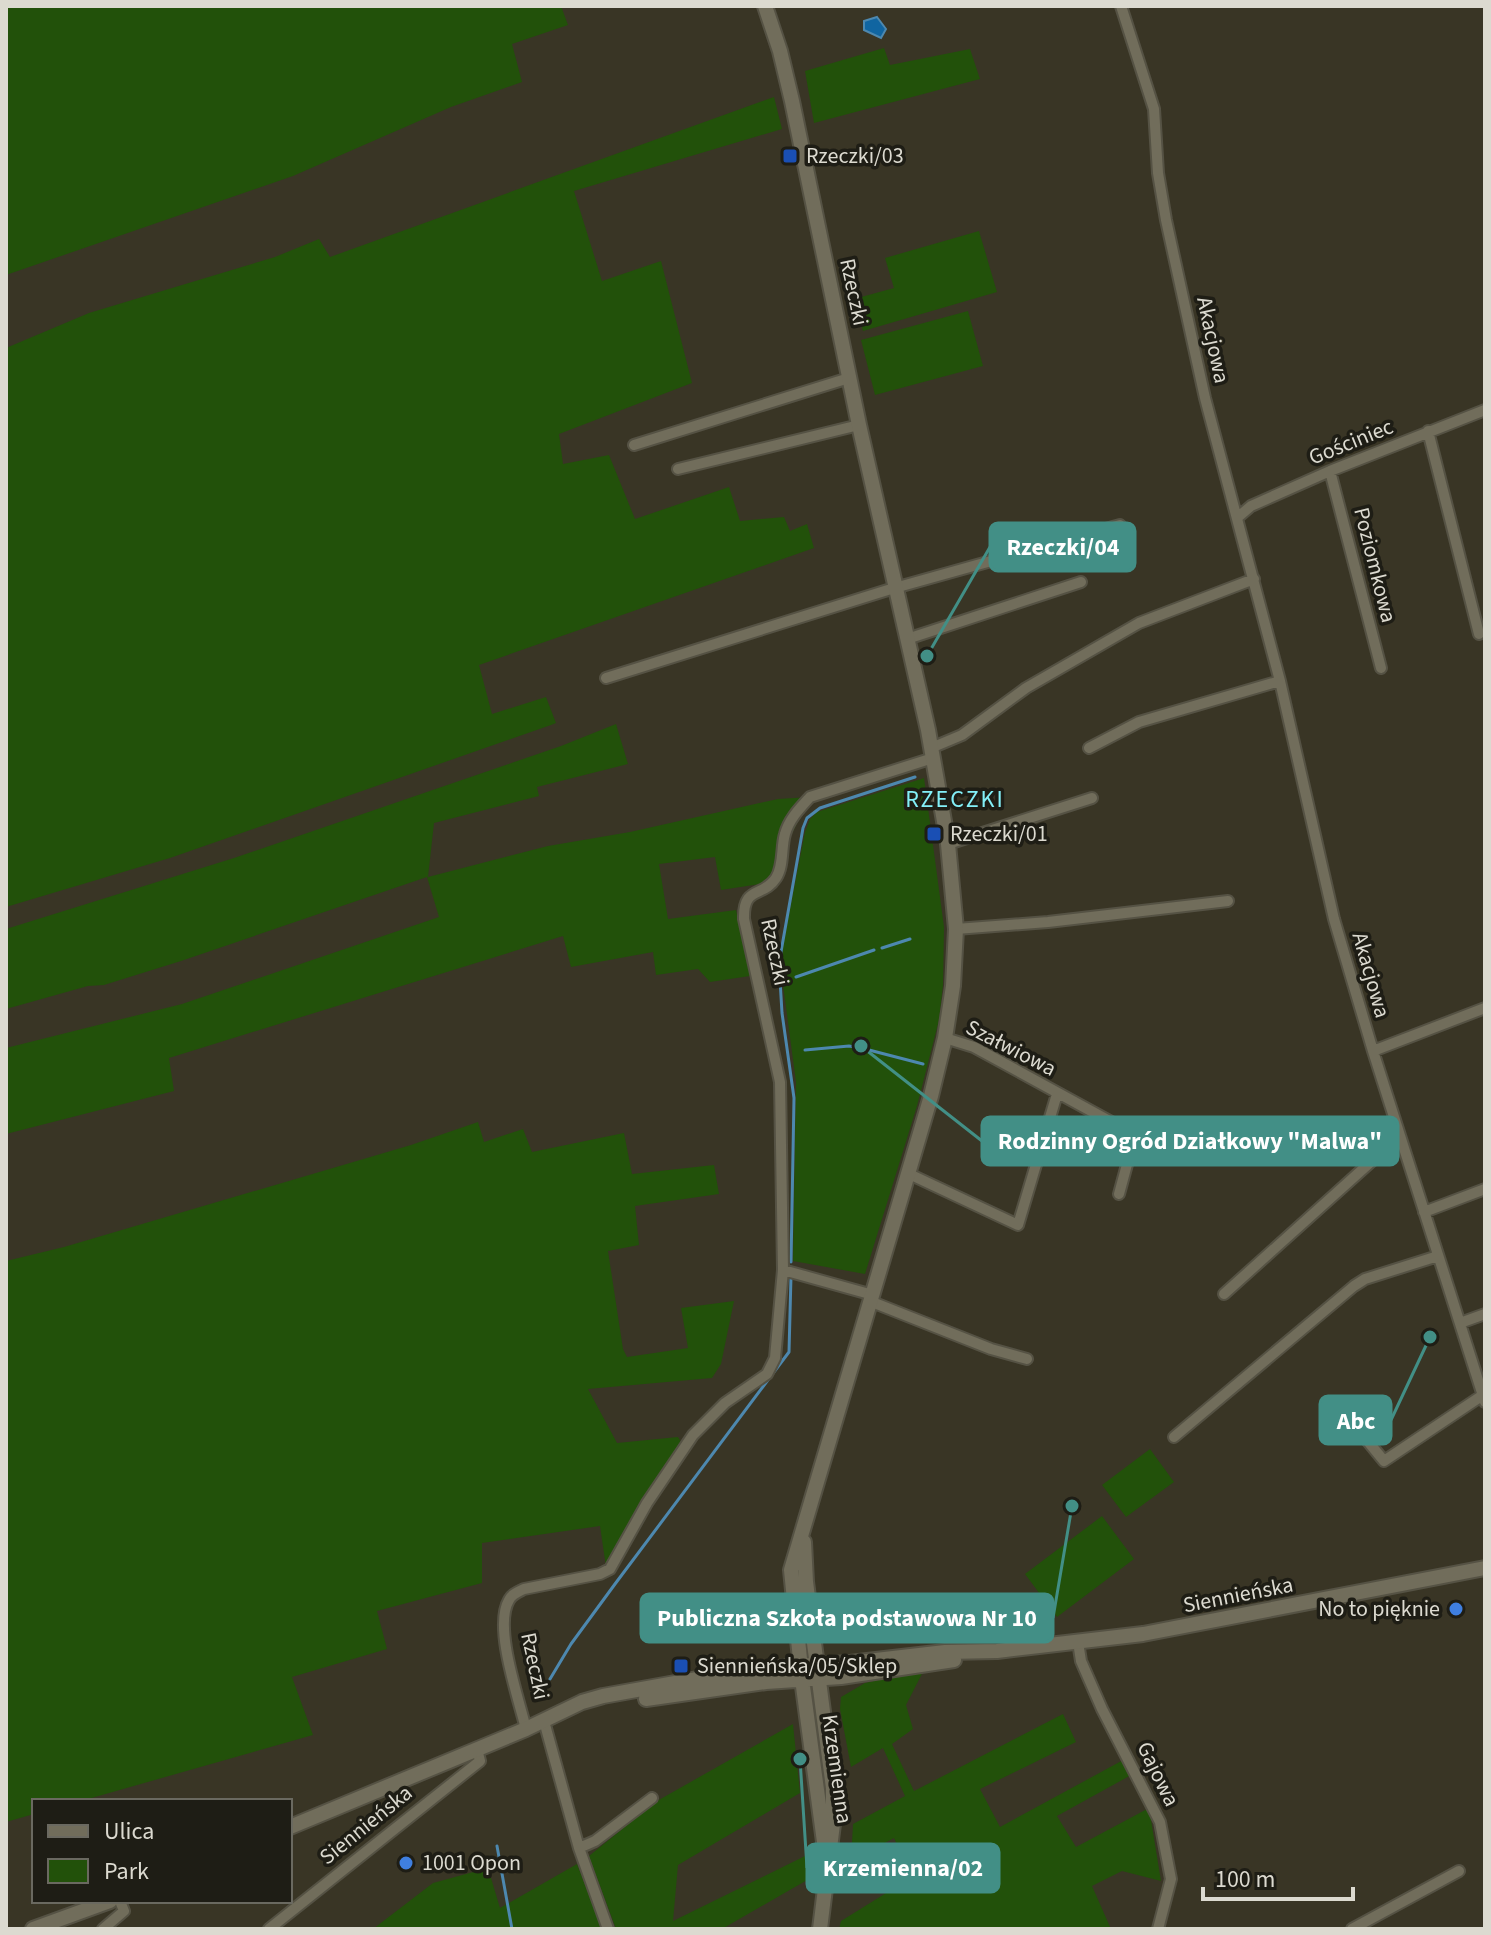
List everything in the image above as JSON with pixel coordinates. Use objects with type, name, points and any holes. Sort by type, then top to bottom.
[{"type":"main road","name":"Rzeczki","points":[[765,6],[792,101],[859,425],[932,753],[948,844],[956,929],[953,986],[945,1038],[791,1570],[801,1673]]},
{"type":"main road","name":"Rzeczki","points":[[804,1530],[806,1582],[818,1672]]},
{"type":"main road","name":"Siennieńska","points":[[292,1826],[526,1729],[582,1702],[603,1696],[703,1678],[818,1672],[945,1652],[997,1651],[1212,1623],[1485,1568]]},
{"type":"main road","name":"Krzemienna","points":[[818,1672],[833,1788],[833,1824],[820,1929]]},
{"type":"main road","name":"Krzemienna","points":[[801,1673],[827,1864]]},
{"type":"main road","points":[[33,1929],[104,1903]]},
{"type":"street","name":"Akacjowa","points":[[1121,6],[1154,109],[1158,173],[1166,220],[1205,398],[1280,681],[1334,919],[1400,1138],[1484,1398],[1384,1461],[1339,1406]]},
{"type":"street","points":[[634,445],[849,378]]},
{"type":"street","name":"Gościniec","points":[[1237,518],[1251,506],[1330,471],[1485,410]]},
{"type":"street","points":[[678,469],[859,425]]},
{"type":"street","points":[[1428,431],[1479,634]]},
{"type":"street","name":"Poziomkowa","points":[[1330,471],[1381,668]]},
{"type":"street","points":[[606,678],[896,588],[1120,525]]},
{"type":"street","name":"Rzeczki","points":[[526,1729],[504,1636],[508,1601],[524,1589],[600,1574],[610,1569],[647,1503],[693,1435],[725,1403],[767,1374],[775,1358],[783,1270],[780,1082],[743,907],[750,895],[777,878],[785,833],[795,813],[810,797],[932,753],[1026,688],[1129,628],[1254,579]]},
{"type":"street","points":[[907,639],[1081,582]]},
{"type":"street","points":[[1089,748],[1139,722],[1280,681]]},
{"type":"street","points":[[948,844],[1092,798]]},
{"type":"street","points":[[956,929],[1021,925],[1228,901]]},
{"type":"street","points":[[1373,1051],[1485,1008]]},
{"type":"street","name":"Szałwiowa","points":[[945,1038],[974,1047],[1135,1135],[1119,1194]]},
{"type":"street","name":"Szałwiowa","points":[[907,1173],[1018,1225],[1057,1094]]},
{"type":"street","points":[[1224,1294],[1400,1138]]},
{"type":"street","points":[[1424,1212],[1485,1189]]},
{"type":"street","points":[[1174,1437],[1354,1286],[1365,1279],[1438,1256]]},
{"type":"street","points":[[783,1270],[872,1298],[991,1349],[1027,1359]]},
{"type":"street","points":[[1460,1323],[1485,1314]]},
{"type":"street","name":"Gajowa","points":[[1078,1642],[1081,1661],[1102,1709],[1160,1822],[1171,1879],[1158,1929]]},
{"type":"street","points":[[544,1721],[579,1848],[608,1929]]},
{"type":"street","name":"Siennieńska","points":[[269,1929],[480,1761],[477,1749]]},
{"type":"street","points":[[579,1848],[595,1841],[652,1798]]},
{"type":"street","points":[[1352,1929],[1459,1871]]},
{"type":"street","points":[[103,1929],[124,1911],[121,1903]]},
{"type":"green space","points":[[6,6],[561,6],[568,25],[512,44],[522,82],[451,107],[293,176],[6,275]]},
{"type":"green space","points":[[884,48],[890,65],[970,49],[980,79],[814,123],[805,71]]},
{"type":"green space","points":[[774,97],[782,129],[574,191],[602,281],[661,261],[692,383],[559,434],[563,464],[609,455],[635,519],[729,487],[740,521],[784,517],[790,531],[807,524],[814,548],[479,665],[492,714],[546,697],[556,723],[170,858],[6,907],[6,348],[89,313],[275,257],[319,239],[330,257]]},
{"type":"green space","points":[[979,231],[997,292],[863,331],[854,299],[894,288],[885,258]]},
{"type":"green space","points":[[968,311],[983,366],[875,395],[861,340]]},
{"type":"green space","points":[[616,724],[628,764],[537,787],[539,796],[434,823],[428,877],[548,846],[630,832],[778,799],[810,797],[771,876],[760,884],[721,890],[715,857],[659,864],[668,919],[736,910],[750,976],[710,982],[698,969],[656,975],[653,952],[571,967],[563,936],[169,1058],[174,1091],[6,1134],[6,1048],[182,1004],[439,917],[427,877],[181,961],[104,985],[88,986],[6,1009],[6,929],[234,858],[561,746]]},
{"type":"green space","points":[[924,778],[944,927],[943,985],[939,1020],[917,1106],[865,1274],[793,1261],[796,1082],[782,977],[783,945],[805,832],[810,819],[817,812]]},
{"type":"green space","points":[[478,1122],[484,1142],[523,1129],[532,1152],[624,1133],[632,1174],[714,1165],[719,1194],[635,1206],[639,1245],[608,1251],[623,1349],[627,1357],[688,1348],[681,1308],[734,1301],[721,1364],[712,1378],[588,1389],[617,1443],[678,1437],[681,1442],[606,1567],[600,1526],[482,1543],[482,1583],[377,1611],[387,1649],[292,1677],[313,1735],[88,1799],[32,1799],[32,1815],[6,1822],[6,1261],[64,1247],[411,1145]]},
{"type":"green space","points":[[1150,1449],[1174,1482],[1126,1517],[1102,1485]]},
{"type":"green space","points":[[1102,1516],[1134,1559],[1057,1617],[1025,1574]]},
{"type":"green space","points":[[924,1670],[906,1705],[913,1729],[892,1744],[914,1791],[1063,1714],[1076,1742],[980,1789],[1000,1827],[1125,1759],[1133,1774],[1057,1816],[1076,1847],[1149,1808],[1161,1881],[1122,1871],[1092,1886],[1111,1929],[839,1929],[841,1921],[912,1877],[894,1838],[851,1861],[853,1824],[905,1796],[883,1748],[851,1767],[840,1709],[841,1697],[865,1683]]},
{"type":"green space","points":[[793,1724],[800,1793],[678,1865],[673,1921],[809,1854],[809,1879],[722,1929],[616,1929],[589,1856],[657,1801]]},
{"type":"green space","points":[[577,1864],[602,1929],[373,1929],[433,1883],[488,1868],[500,1908]]},
{"type":"water","points":[[877,17],[886,29],[881,38],[864,30],[864,21]]},
{"type":"waterway","points":[[791,1262],[794,1098],[782,1013],[779,963],[803,828],[807,818],[820,808],[915,777]]},
{"type":"waterway","points":[[882,948],[910,939]]},
{"type":"waterway","points":[[796,977],[874,950]]},
{"type":"waterway","points":[[805,1050],[860,1048]]},
{"type":"waterway","points":[[869,1050],[923,1064]]},
{"type":"waterway","points":[[550,1679],[571,1644],[789,1352],[791,1276]]},
{"type":"waterway","points":[[497,1846],[512,1929]]},
{"type":"place","name":"Rzeczki/03","points":[[790,156]]},
{"type":"place","name":"Rzeczki/04","points":[[927,656]]},
{"type":"place","name":"Rzeczki/01","points":[[934,834]]},
{"type":"place","name":"Rodzinny Ogród Działkowy \"Malwa\"","points":[[861,1046]]},
{"type":"place","name":"Abc","points":[[1430,1337]]},
{"type":"place","name":"Publiczna Szkoła podstawowa Nr 10","points":[[1072,1506]]},
{"type":"place","name":"No to pięknie","points":[[1456,1609]]},
{"type":"place","name":"Siennieńska/05/Sklep","points":[[681,1666]]},
{"type":"place","name":"Krzemienna/02","points":[[800,1759]]},
{"type":"place","name":"1001 Opon","points":[[406,1863]]},
{"type":"district","name":"RZECZKI","points":[[955,799]]}]
